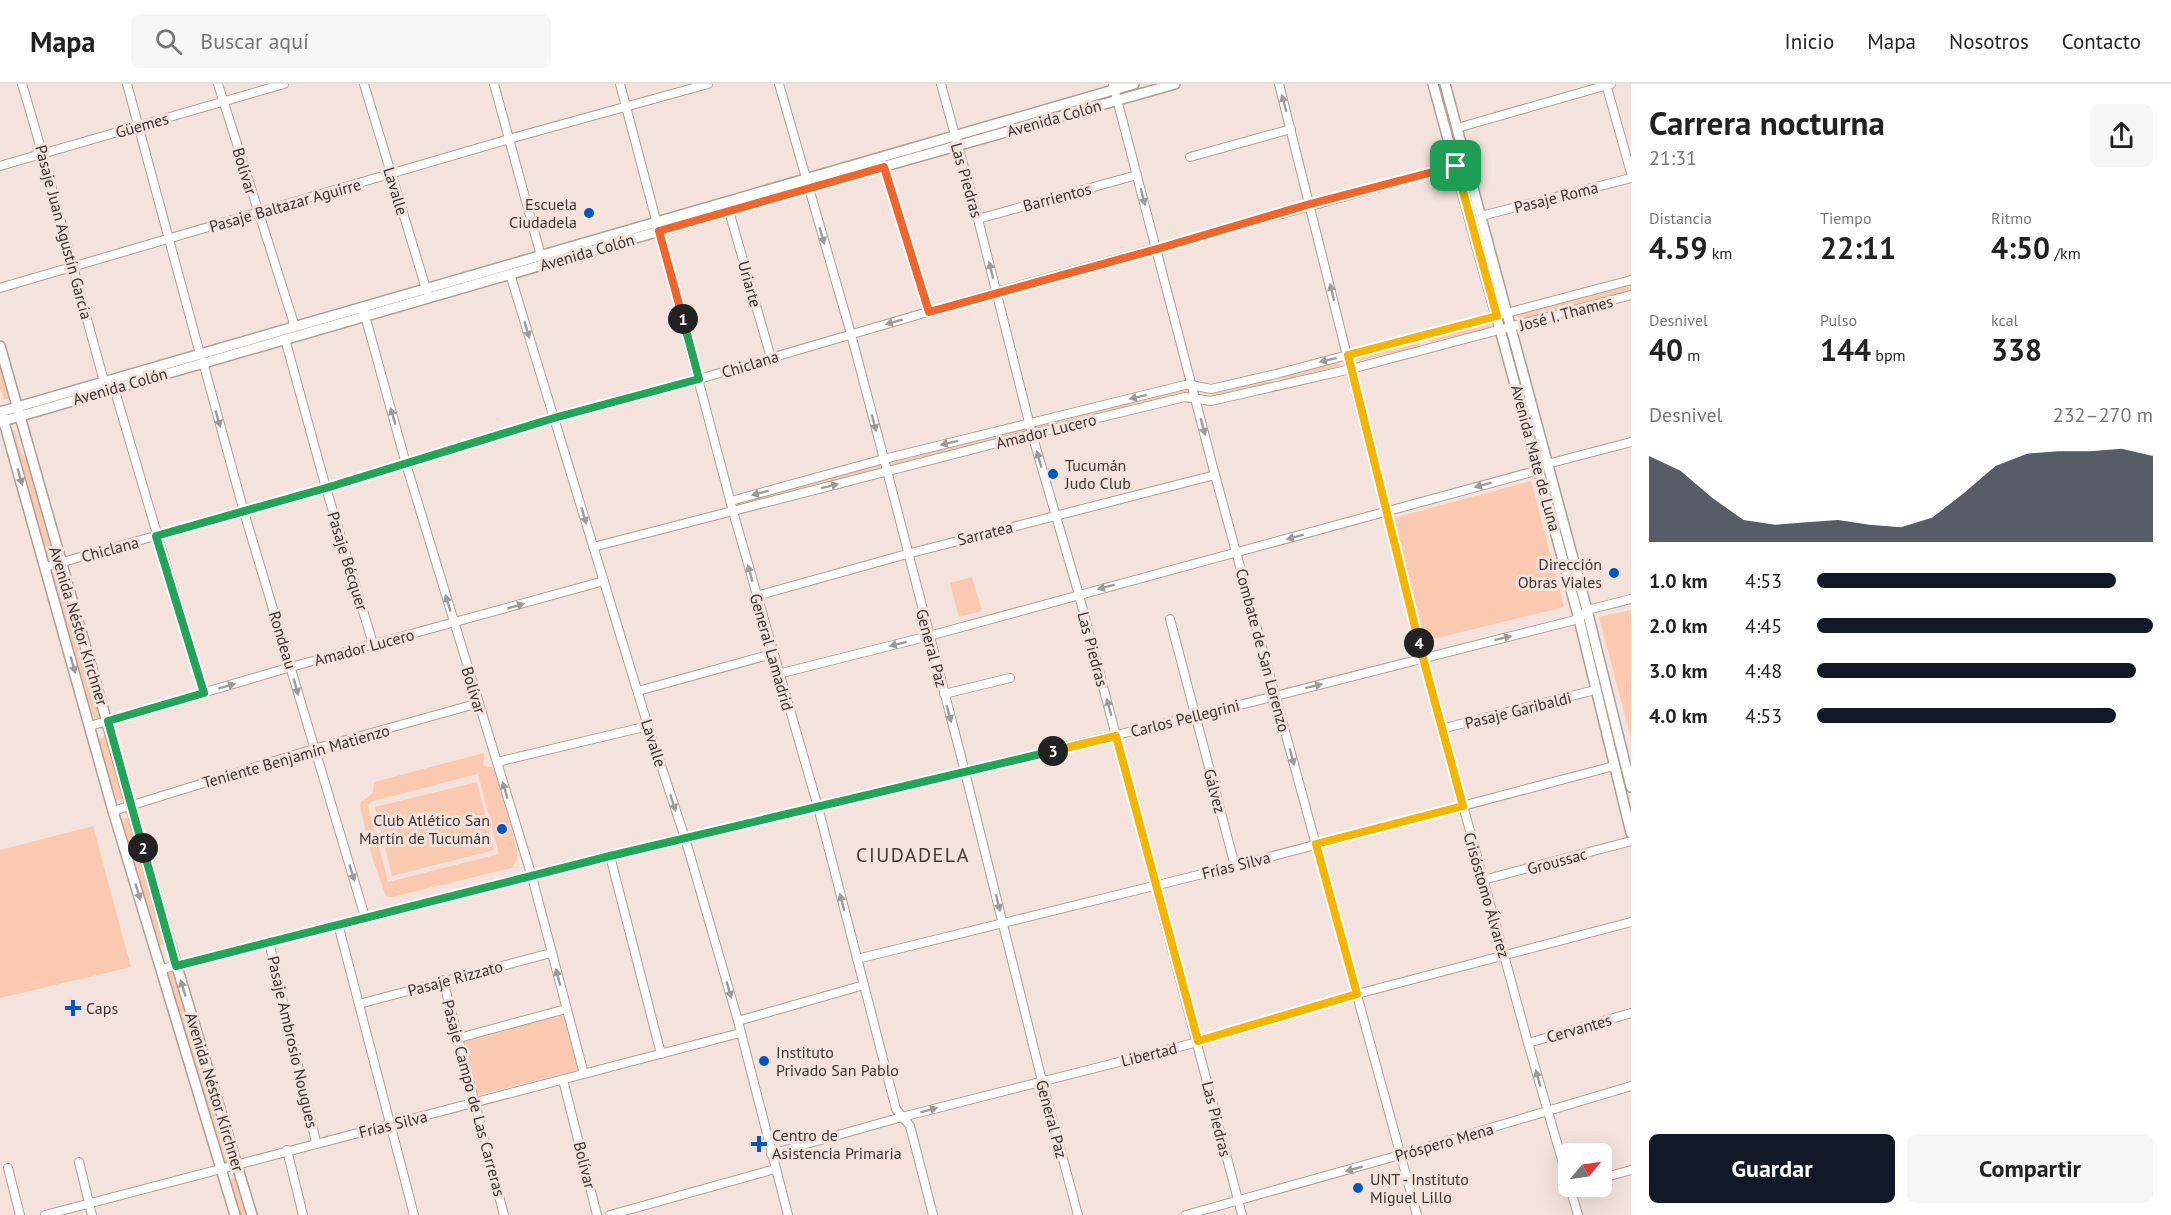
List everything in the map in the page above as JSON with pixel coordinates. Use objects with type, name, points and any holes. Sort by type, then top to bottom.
[{"type":"main road","name":"Avenida Colón","points":[[18,411],[104,381],[285,339],[425,288],[541,256],[729,211],[807,183],[884,167],[1114,87],[1134,84]]},
{"type":"main road","name":"Avenida Colón","points":[[1,414],[114,388],[294,327],[429,298],[807,183],[1175,84]]},
{"type":"main road","name":"Avenida Mate de Luna","points":[[1433,84],[1502,315],[1543,466],[1631,833]]},
{"type":"main road","name":"Avenida Mate de Luna","points":[[1445,84],[1481,216],[1502,315]]},
{"type":"main road","name":"Avenida Néstor Kirchner","points":[[0,346],[176,966],[252,1215]]},
{"type":"main road","name":"Avenida Néstor Kirchner","points":[[1,414],[113,811],[235,1215]]},
{"type":"main road","name":"Avenida Mate de Luna","points":[[1543,466],[1587,610],[1631,787]]},
{"type":"street","name":"Pasaje Juan Agustín García","points":[[22,84],[44,155],[72,268],[104,381]]},
{"type":"street","name":"Rondeau","points":[[127,84],[244,512],[365,917]]},
{"type":"street","name":"Bolívar","points":[[218,84],[294,327]]},
{"type":"street","name":"Güemes","points":[[0,166],[284,84]]},
{"type":"street","name":"Lavalle","points":[[364,84],[429,298]]},
{"type":"street","points":[[494,84],[541,256]]},
{"type":"street","name":"General Lamadrid","points":[[620,84],[756,596],[818,807],[896,1109],[910,1126],[933,1215]]},
{"type":"street","name":"Pasaje Baltazar Aguirre","points":[[0,288],[708,84]]},
{"type":"street","name":"General Paz","points":[[779,84],[851,334],[1078,1215]]},
{"type":"street","name":"Las Piedras","points":[[940,84],[978,219],[1032,434],[1079,595],[1242,1215]]},
{"type":"street","name":"Crisóstomo Álvarez","points":[[1279,84],[1423,659],[1558,1145]]},
{"type":"street","points":[[1457,128],[1608,84],[1631,173]]},
{"type":"street","name":"Combate de San Lorenzo","points":[[1114,87],[1215,475],[1417,1215]]},
{"type":"street","points":[[1190,157],[1291,129]]},
{"type":"street","name":"Chiclana","points":[[45,567],[244,512],[554,418],[699,379],[996,292],[1157,249],[1310,204],[1456,166]]},
{"type":"street","points":[[884,167],[929,312]]},
{"type":"street","name":"Barrientos","points":[[978,219],[1137,175]]},
{"type":"street","name":"Pasaje Roma","points":[[1481,216],[1631,178]]},
{"type":"street","name":"Uriarte","points":[[729,211],[771,358]]},
{"type":"street","name":"Lavalle","points":[[510,274],[648,726],[685,838],[738,1021],[788,1215]]},
{"type":"street","name":"Amador Lucero","points":[[731,501],[884,459],[1191,385],[1211,389],[1276,374],[1631,280]]},
{"type":"street","points":[[1577,295],[1581,309]]},
{"type":"street","name":"José I. Thames","points":[[1506,329],[1631,295]]},
{"type":"street","name":"Bolívar","points":[[363,311],[406,464],[532,877],[584,1074]]},
{"type":"street","name":"Amador Lucero","points":[[593,547],[1185,397],[1211,401],[1351,369],[1506,329]]},
{"type":"street","points":[[1423,335],[1426,350]]},
{"type":"street","name":"Pasaje Bécquer","points":[[285,339],[326,488],[373,644]]},
{"type":"street","points":[[1276,374],[1278,385]]},
{"type":"street","points":[[114,388],[204,693]]},
{"type":"street","points":[[778,674],[1237,553],[1631,442]]},
{"type":"street","name":"Sarratea","points":[[756,596],[907,554],[1215,475]]},
{"type":"street","name":"Amador Lucero","points":[[90,726],[291,667],[604,581]]},
{"type":"street","points":[[1579,619],[1587,610],[1631,599]]},
{"type":"street","name":"Gálvez","points":[[1170,619],[1235,866]]},
{"type":"street","name":"Carlos Pellegrini","points":[[162,969],[610,856],[1116,736],[1579,619]]},
{"type":"street","points":[[638,691],[772,654]]},
{"type":"street","points":[[944,694],[1010,678]]},
{"type":"street","name":"Pasaje Garibaldi","points":[[1442,729],[1595,690]]},
{"type":"street","name":"Teniente Benjamín Matienzo","points":[[113,811],[314,749],[479,703]]},
{"type":"street","points":[[497,762],[648,726]]},
{"type":"street","name":"Frías Silva","points":[[857,959],[1235,866],[1614,766]]},
{"type":"street","name":"Groussac","points":[[1483,880],[1631,842]]},
{"type":"street","points":[[610,856],[661,1054]]},
{"type":"street","name":"Libertad","points":[[771,1154],[902,1117],[1198,1041],[1357,994],[1631,922]]},
{"type":"street","points":[[338,924],[414,1215]]},
{"type":"street","name":"Pasaje Ambrosio Nougues","points":[[269,942],[316,1142]]},
{"type":"street","name":"Pasaje Rizzato","points":[[359,1004],[551,953]]},
{"type":"street","name":"Pasaje Campo de Las Carreras","points":[[443,980],[504,1215]]},
{"type":"street","points":[[738,1021],[864,985]]},
{"type":"street","points":[[459,1038],[566,1009]]},
{"type":"street","name":"Cervantes","points":[[1528,1043],[1631,1013]]},
{"type":"street","name":"Frías Silva","points":[[45,1215],[316,1142],[391,1125],[740,1033]]},
{"type":"street","name":"Bolívar","points":[[563,1080],[597,1215]]},
{"type":"street","name":"Próspero Mena","points":[[1186,1215],[1400,1155],[1631,1086]]},
{"type":"street","points":[[287,1150],[303,1215]]},
{"type":"street","points":[[79,1162],[92,1215]]},
{"type":"street","points":[[8,1168],[20,1215]]},
{"type":"street","points":[[610,1215],[775,1169]]},
{"type":"street","points":[[1612,1175],[1631,1170]]},
{"type":"street","name":"Crisóstomo Álvarez","points":[[1574,1197],[1578,1215]]},
{"type":"shaded area","points":[[1631,284],[1631,291],[1519,322],[1517,314]]},
{"type":"shaded area","points":[[1489,322],[1490,328],[1430,342],[1429,339]]},
{"type":"shaded area","points":[[1419,341],[1420,346],[1358,361],[1357,357]]},
{"type":"shaded area","points":[[0,360],[10,398],[4,400],[0,388]]},
{"type":"shaded area","points":[[1339,362],[1340,366],[1282,381],[1282,376]]},
{"type":"shaded area","points":[[1271,379],[1272,384],[1212,399],[1211,394]]},
{"type":"shaded area","points":[[1189,388],[1191,394],[1035,430],[1035,425]]},
{"type":"shaded area","points":[[1028,427],[1029,432],[889,468],[887,461]]},
{"type":"shaded area","points":[[15,430],[21,452],[26,458],[53,555],[47,556],[10,432]]},
{"type":"shaded area","points":[[881,463],[883,469],[736,507],[735,502]]},
{"type":"shaded area","points":[[1531,481],[1564,607],[1425,641],[1394,518]]},
{"type":"shaded area","points":[[59,569],[102,718],[94,719],[51,571]]},
{"type":"shaded area","points":[[972,577],[982,611],[959,617],[950,583]]},
{"type":"shaded area","points":[[1631,610],[1631,738],[1599,617]]},
{"type":"shaded area","points":[[106,737],[123,799],[116,801],[98,739]]},
{"type":"shaded area","name":"Club Atlético San Martín de Tucumán","points":[[484,753],[483,766],[492,767],[496,771],[517,851],[516,862],[511,868],[392,897],[386,896],[372,857],[360,806],[361,802],[373,793],[374,782]],"holes":[[[478,774],[499,854],[388,882],[368,805],[373,801]]]},
{"type":"shaded area","points":[[477,782],[494,850],[392,876],[375,807]]},
{"type":"shaded area","points":[[130,817],[166,943],[159,946],[121,819]]},
{"type":"shaded area","points":[[93,826],[131,967],[0,998],[0,850]]},
{"type":"shaded area","points":[[173,971],[232,1162],[222,1165],[167,973]]},
{"type":"shaded area","points":[[564,1015],[578,1070],[478,1095],[464,1042]]},
{"type":"shaded area","points":[[235,1178],[246,1215],[237,1215],[227,1180]]},
{"type":"place","name":"Escuela Ciudadela","points":[[589,213]]},
{"type":"place","name":"Tucumán Judo Club","points":[[1053,474]]},
{"type":"place","name":"Dirección Obras Viales","points":[[1614,573]]},
{"type":"place","name":"Club Atlético San Martín de Tucumán","points":[[502,829]]},
{"type":"place","name":"Caps","points":[[73,1008]]},
{"type":"place","name":"Instituto Privado San Pablo","points":[[764,1061]]},
{"type":"place","name":"Centro de Asistencia Primaria","points":[[759,1144]]},
{"type":"place","name":"UNT - Instituto Miguel Lillo","points":[[1358,1188]]},
{"type":"district","name":"CIUDADELA","points":[[913,855]]},
{"type":"route","points":[[1456,166],[1497,316],[1348,355],[1385,512],[1463,806],[1316,844],[1357,994],[1198,1041],[1116,736],[610,856],[176,966],[108,721],[204,693],[156,536],[326,488],[554,418],[699,379],[659,231],[808,188],[884,167],[929,312],[1310,204],[1456,166]]}]
